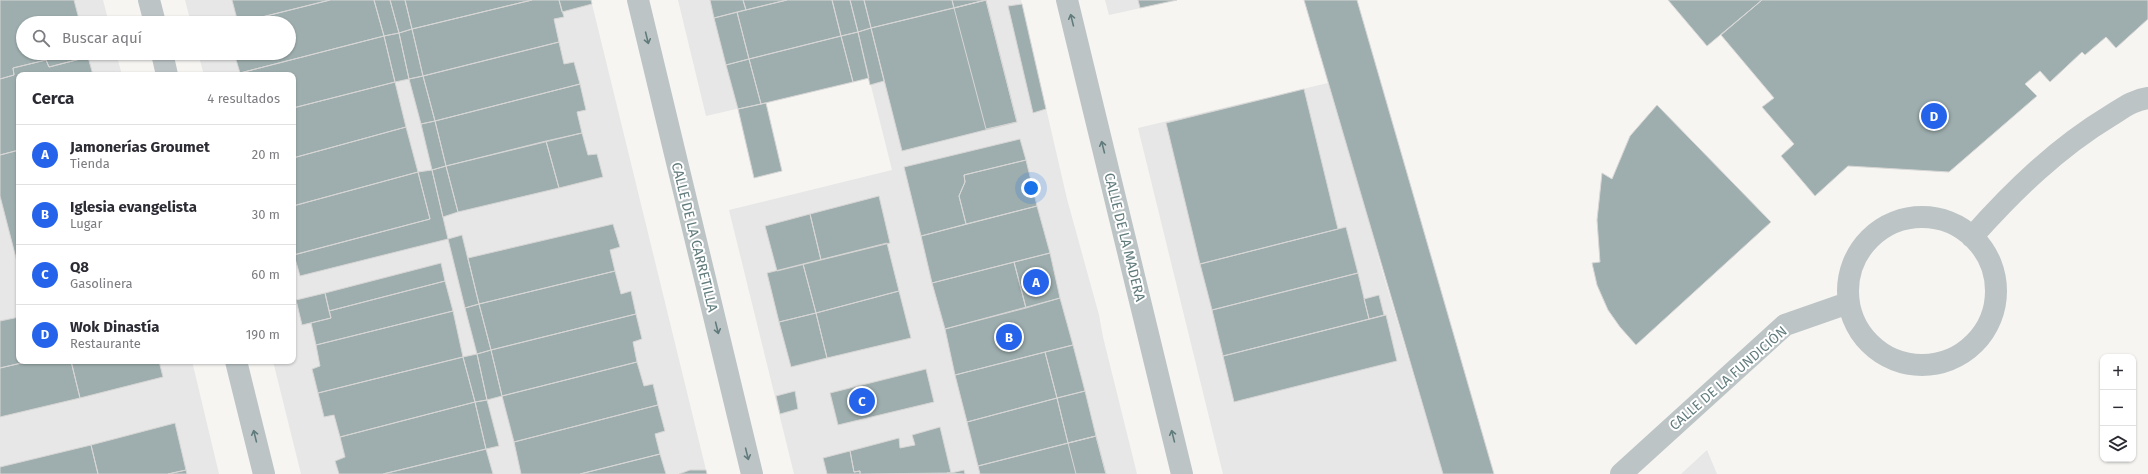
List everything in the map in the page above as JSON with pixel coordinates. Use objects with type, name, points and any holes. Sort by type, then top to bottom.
[{"type":"street","points":[[149,0],[153,16]]},
{"type":"street","name":"CALLE DE LA CARRETILLA","points":[[638,0],[752,474]]},
{"type":"street","name":"CALLE DE LA MADERA","points":[[1067,0],[1182,474]]},
{"type":"street","points":[[164,60],[166,72]]},
{"type":"street","points":[[1972,237],[2004,200],[2080,134],[2136,100],[2148,98]]},
{"type":"street","points":[[1908,218],[1931,218],[1953,224],[1972,237],[1986,255],[1994,276],[1995,299],[1990,321],[1977,340],[1958,356],[1936,364],[1912,365],[1890,358],[1870,345],[1856,325],[1848,303],[1849,280],[1856,258],[1875,234],[1887,226],[1908,218]]},
{"type":"street","name":"CALLE DE LA FUNDICIÓN","points":[[1621,474],[1785,325],[1848,303]]},
{"type":"street","points":[[237,364],[264,474]]},
{"type":"shaded area","points":[[0,0],[103,0],[107,16],[16,16],[16,60],[118,60],[121,72],[16,72],[16,364],[193,364],[219,474],[0,474]]},
{"type":"shaded area","points":[[185,0],[591,0],[707,474],[301,474],[274,364],[296,364],[296,72],[203,72],[200,60],[296,60],[296,16],[189,16]]},
{"type":"shaded area","points":[[678,0],[1021,0],[1067,199],[1099,315],[1103,337],[1137,474],[794,474],[729,210],[892,170],[869,78],[706,116]]},
{"type":"shaded area","points":[[1105,0],[1177,0],[1109,15]]},
{"type":"shaded area","points":[[1328,83],[1443,474],[1223,474],[1138,128]]},
{"type":"shaded area","points":[[1707,450],[1717,474],[1681,474]]},
{"type":"building","points":[[0,0],[74,0],[78,16],[16,16],[16,60],[46,60],[13,68],[14,75],[0,79]]},
{"type":"building","points":[[232,0],[330,0],[266,16],[236,16]]},
{"type":"building","points":[[330,0],[374,0],[384,36],[296,59],[296,16],[266,16]]},
{"type":"building","points":[[374,0],[390,0],[399,33],[384,36]]},
{"type":"building","points":[[390,0],[405,0],[412,29],[399,33]]},
{"type":"building","points":[[405,0],[532,0],[412,29]]},
{"type":"building","points":[[532,0],[559,0],[564,17],[554,19],[559,42],[423,76],[412,29]]},
{"type":"building","points":[[559,0],[591,0],[592,4],[562,12]]},
{"type":"building","points":[[710,0],[743,0],[746,10],[714,18]]},
{"type":"building","points":[[743,0],[787,0],[746,10]]},
{"type":"building","points":[[787,0],[832,0],[841,36],[749,59],[737,12]]},
{"type":"building","points":[[832,0],[850,0],[858,32],[841,36]]},
{"type":"building","points":[[850,0],[864,0],[871,28],[858,32]]},
{"type":"building","points":[[864,0],[952,0],[954,8],[871,28]]},
{"type":"building","points":[[952,0],[986,0],[954,8]]},
{"type":"building","points":[[986,0],[1017,122],[902,151],[871,28]]},
{"type":"building","points":[[986,0],[1017,122],[986,129],[954,8]]},
{"type":"building","points":[[1138,0],[1177,0],[1140,8]]},
{"type":"building","points":[[1304,0],[1357,0],[1494,474],[1443,474]]},
{"type":"building","points":[[1668,0],[1762,0],[1707,46]]},
{"type":"building","points":[[1762,0],[2148,0],[2148,19],[2116,48],[2106,37],[2085,55],[2082,52],[2050,82],[2040,71],[2025,84],[2037,96],[1949,172],[1848,166],[1815,196],[1781,156],[1794,144],[1762,107],[1774,98],[1721,35]]},
{"type":"building","points":[[1022,4],[1046,109],[1033,113],[1008,6]]},
{"type":"building","points":[[737,12],[749,59],[726,65],[714,18]]},
{"type":"building","points":[[871,28],[884,81],[870,85],[858,32]]},
{"type":"building","points":[[412,29],[423,76],[409,79],[399,33]]},
{"type":"building","points":[[858,32],[869,78],[853,82],[841,36]]},
{"type":"building","points":[[399,33],[409,79],[395,82],[384,36]]},
{"type":"building","points":[[384,36],[395,82],[296,107],[296,72],[244,72],[291,60],[296,60],[296,59]]},
{"type":"building","points":[[841,36],[853,82],[761,104],[749,59]]},
{"type":"building","points":[[559,42],[564,64],[574,62],[580,84],[435,121],[423,76]]},
{"type":"building","points":[[749,59],[761,104],[738,109],[726,65]]},
{"type":"building","points":[[46,60],[76,60],[49,67]]},
{"type":"building","points":[[46,60],[49,67],[76,60],[89,60],[92,72],[16,72],[16,151],[0,155],[0,79],[14,75],[13,68]]},
{"type":"building","points":[[236,60],[291,60],[244,72],[240,72]]},
{"type":"building","points":[[423,76],[435,121],[421,124],[409,79]]},
{"type":"building","points":[[395,82],[406,127],[296,157],[296,107]]},
{"type":"building","points":[[580,84],[586,110],[577,112],[582,133],[446,166],[435,121]]},
{"type":"building","points":[[1304,89],[1338,229],[1200,264],[1166,123]]},
{"type":"building","points":[[766,103],[782,171],[754,178],[738,109]]},
{"type":"building","points":[[1657,105],[1771,222],[1636,345],[1620,327],[1608,310],[1597,285],[1592,263],[1600,262],[1597,220],[1602,173],[1612,179],[1630,136]]},
{"type":"building","points":[[435,121],[446,166],[432,170],[421,124]]},
{"type":"building","points":[[406,127],[418,172],[296,205],[296,157]]},
{"type":"building","points":[[582,133],[588,155],[597,154],[603,177],[559,188],[546,141]]},
{"type":"building","points":[[1020,139],[1026,160],[964,175],[965,182],[959,196],[966,224],[921,236],[904,167]]},
{"type":"building","points":[[546,141],[559,188],[458,212],[446,166]]},
{"type":"building","points":[[16,151],[16,258],[0,196],[0,155]]},
{"type":"building","points":[[1026,160],[1037,206],[966,224],[959,196],[965,182],[964,175]]},
{"type":"building","points":[[446,166],[458,212],[443,217],[432,170]]},
{"type":"building","points":[[432,170],[448,239],[300,276],[296,262],[296,254],[430,219],[418,172]]},
{"type":"building","points":[[418,172],[430,219],[296,254],[296,205]]},
{"type":"building","points":[[879,196],[890,243],[821,260],[810,214]]},
{"type":"building","points":[[1037,206],[1050,253],[932,283],[921,236]]},
{"type":"building","points":[[810,214],[821,260],[777,271],[765,226]]},
{"type":"building","points":[[613,224],[620,247],[610,250],[615,271],[479,304],[468,258]]},
{"type":"building","points":[[1346,227],[1358,273],[1212,310],[1200,264]]},
{"type":"building","points":[[462,235],[479,304],[465,308],[448,239]]},
{"type":"building","points":[[887,243],[899,291],[816,313],[803,264]]},
{"type":"building","points":[[1050,253],[1060,298],[1026,308],[1014,262]]},
{"type":"building","points":[[1014,262],[1026,308],[945,329],[932,283]]},
{"type":"building","points":[[441,263],[445,281],[329,311],[325,293]]},
{"type":"building","points":[[803,264],[816,313],[779,322],[767,273]]},
{"type":"building","points":[[615,271],[621,294],[631,291],[636,314],[491,350],[479,304]]},
{"type":"building","points":[[1358,273],[1369,319],[1223,356],[1212,310]]},
{"type":"building","points":[[445,281],[453,311],[316,345],[311,323],[331,318],[329,311]]},
{"type":"building","points":[[899,291],[911,338],[827,358],[816,313]]},
{"type":"building","points":[[325,293],[331,318],[302,325],[296,300]]},
{"type":"building","points":[[1379,295],[1384,315],[1369,319],[1364,299]]},
{"type":"building","points":[[1060,298],[1073,345],[955,375],[945,329]]},
{"type":"building","points":[[479,304],[491,350],[477,354],[465,308]]},
{"type":"building","points":[[453,311],[463,357],[318,393],[312,369],[320,366],[316,345]]},
{"type":"building","points":[[816,313],[827,358],[791,367],[779,322]]},
{"type":"building","points":[[636,314],[642,339],[633,342],[637,362],[502,396],[491,350]]},
{"type":"building","points":[[1386,315],[1397,361],[1234,402],[1223,356]]},
{"type":"building","points":[[16,318],[17,364],[0,368],[0,321]]},
{"type":"building","points":[[1073,345],[1085,391],[1057,398],[1045,352]]},
{"type":"building","points":[[491,350],[502,396],[487,400],[477,354]]},
{"type":"building","points":[[1045,352],[1057,398],[967,422],[955,375]]},
{"type":"building","points":[[477,354],[487,400],[475,402],[463,357]]},
{"type":"building","points":[[463,357],[475,402],[340,437],[334,415],[324,417],[318,393]]},
{"type":"building","points":[[637,362],[644,386],[653,384],[658,405],[514,442],[502,396]]},
{"type":"building","points":[[17,364],[72,364],[80,398],[0,417],[0,368]]},
{"type":"building","points":[[72,364],[160,364],[163,377],[80,398]]},
{"type":"building","points":[[926,369],[934,402],[838,425],[830,393]]},
{"type":"building","points":[[795,391],[798,409],[780,414],[776,396]]},
{"type":"building","points":[[1085,391],[1096,436],[1068,443],[1057,398]]},
{"type":"building","points":[[1057,398],[1068,443],[978,466],[967,422]]},
{"type":"building","points":[[487,400],[499,446],[486,449],[475,402]]},
{"type":"building","points":[[475,402],[486,449],[383,474],[339,474],[335,461],[345,457],[340,437]]},
{"type":"building","points":[[658,405],[665,431],[655,434],[660,454],[580,474],[521,474],[514,442]]},
{"type":"building","points":[[175,423],[186,470],[168,474],[98,474],[91,445]]},
{"type":"building","points":[[940,427],[951,473],[860,474],[860,471],[854,472],[850,451],[899,438],[900,448],[915,445],[912,435]]},
{"type":"building","points":[[1096,436],[1106,474],[980,474],[978,466]]},
{"type":"building","points":[[1096,436],[1106,474],[1076,474],[1068,443]]},
{"type":"building","points":[[91,445],[98,474],[0,474],[0,467]]},
{"type":"building","points":[[486,449],[493,474],[383,474]]},
{"type":"building","points":[[850,451],[854,472],[860,471],[860,474],[827,474],[823,458]]},
{"type":"building","points":[[660,454],[666,474],[580,474]]},
{"type":"building","points":[[186,470],[187,474],[168,474]]},
{"type":"building","points":[[690,470],[706,470],[707,474],[679,474]]},
{"type":"building","points":[[964,470],[965,474],[947,473],[951,473]]},
{"type":"place","name":"Wok Dinastía","points":[[1934,116]]},
{"type":"place","name":"Jamonerías Groumet","points":[[1036,282]]},
{"type":"place","name":"Iglesia evangelista","points":[[1009,337]]},
{"type":"place","name":"Q8","points":[[862,401]]}]
